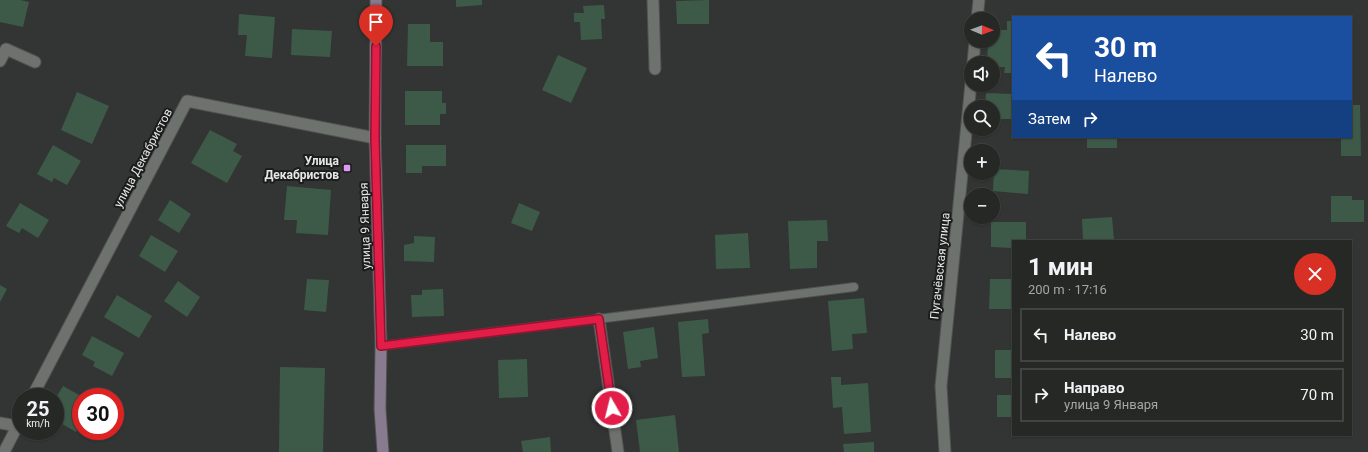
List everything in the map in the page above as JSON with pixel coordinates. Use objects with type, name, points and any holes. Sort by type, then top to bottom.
[{"type":"main road","name":"улица 9 Января","points":[[376,0],[375,138],[381,346],[380,409],[383,452]]},
{"type":"street","points":[[653,0],[655,69]]},
{"type":"street","points":[[978,12],[979,0]]},
{"type":"street","points":[[0,61],[6,49],[35,62]]},
{"type":"street","name":"Пугачёвская улица","points":[[945,452],[941,386],[970,92]]},
{"type":"street","name":"улица Декабристов","points":[[37,388],[187,101],[375,138]]},
{"type":"street","points":[[599,319],[618,452]]},
{"type":"street","points":[[0,423],[12,422]]},
{"type":"street","points":[[4,452],[12,436]]},
{"type":"lane","points":[[381,346],[854,287]]},
{"type":"building","points":[[0,0],[20,0],[29,2],[23,27],[0,22]]},
{"type":"building","points":[[456,0],[482,0],[482,5],[456,7]]},
{"type":"building","points":[[709,0],[709,24],[677,24],[676,1]]},
{"type":"building","points":[[604,5],[605,19],[601,19],[602,39],[581,40],[580,22],[574,22],[574,13],[584,13],[583,6]]},
{"type":"building","points":[[239,14],[275,17],[272,58],[245,56],[247,35],[238,35]]},
{"type":"building","points":[[1007,21],[1012,21],[1012,73],[1004,73],[1005,67],[1000,67],[1000,56],[987,56],[988,48],[1000,48],[1000,30],[1007,30]]},
{"type":"building","points":[[408,24],[430,24],[430,42],[443,42],[443,66],[407,66]]},
{"type":"building","points":[[292,29],[332,31],[330,57],[291,55]]},
{"type":"building","points":[[558,55],[587,68],[571,103],[542,90]]},
{"type":"building","points":[[405,91],[442,91],[442,103],[446,103],[446,114],[440,114],[440,125],[405,125]]},
{"type":"building","points":[[77,92],[109,106],[92,144],[61,130]]},
{"type":"building","points":[[986,93],[1012,94],[1012,119],[1000,119],[1000,100],[986,100]]},
{"type":"building","points":[[1352,105],[1360,105],[1361,156],[1341,156],[1341,138],[1352,138]]},
{"type":"building","points":[[210,130],[237,144],[233,151],[242,156],[227,183],[191,163]]},
{"type":"building","points":[[1087,138],[1117,138],[1117,148],[1087,148]]},
{"type":"building","points":[[53,145],[81,161],[67,185],[54,178],[52,182],[37,174]]},
{"type":"building","points":[[406,145],[446,145],[446,166],[422,166],[422,173],[406,173]]},
{"type":"building","points":[[1000,169],[1029,171],[1028,194],[1000,192],[1000,188],[993,188],[994,180],[1000,180]]},
{"type":"building","points":[[287,186],[331,190],[328,235],[296,233],[297,220],[284,220]]},
{"type":"building","points":[[1331,196],[1352,196],[1352,200],[1364,200],[1364,222],[1331,222]]},
{"type":"building","points":[[170,200],[191,214],[179,233],[158,220]]},
{"type":"building","points":[[20,203],[49,220],[38,238],[22,228],[19,233],[6,226]]},
{"type":"building","points":[[519,203],[540,212],[532,231],[511,223]]},
{"type":"building","points":[[1112,217],[1114,240],[1083,240],[1082,219]]},
{"type":"building","points":[[827,220],[828,241],[817,241],[817,268],[790,269],[788,221]]},
{"type":"building","points":[[1000,222],[1026,222],[1026,240],[1012,240],[1012,248],[991,247],[991,224],[1000,224]]},
{"type":"building","points":[[748,233],[750,268],[716,269],[715,235]]},
{"type":"building","points":[[151,235],[178,251],[165,272],[139,256]]},
{"type":"building","points":[[414,236],[435,237],[434,262],[404,261],[404,245],[414,243]]},
{"type":"building","points":[[307,279],[329,280],[326,312],[304,310]]},
{"type":"building","points":[[990,279],[1012,279],[1012,309],[989,309]]},
{"type":"building","points":[[178,281],[200,297],[187,317],[164,301]]},
{"type":"building","points":[[0,285],[7,289],[0,302]]},
{"type":"building","points":[[443,289],[444,316],[412,317],[411,295],[422,295],[422,290]]},
{"type":"building","points":[[117,295],[152,316],[139,338],[104,317]]},
{"type":"building","points":[[864,298],[867,333],[852,334],[853,349],[832,351],[828,301]]},
{"type":"building","points":[[708,319],[709,333],[702,334],[705,376],[682,377],[678,322]]},
{"type":"building","points":[[654,327],[658,358],[640,361],[641,367],[628,369],[623,332]]},
{"type":"building","points":[[92,336],[124,353],[112,376],[93,366],[95,362],[82,355]]},
{"type":"building","points":[[995,350],[1012,350],[1012,378],[995,378]]},
{"type":"building","points":[[527,359],[528,397],[499,398],[498,360]]},
{"type":"building","points":[[280,367],[325,368],[323,452],[279,452]]},
{"type":"building","points":[[831,377],[841,377],[841,385],[868,383],[871,432],[844,434],[842,407],[833,408]]},
{"type":"building","points":[[63,386],[72,391],[72,430],[64,425],[64,388],[62,388]]},
{"type":"building","points":[[997,395],[1012,395],[1012,417],[997,417]]},
{"type":"building","points":[[675,415],[679,452],[640,452],[636,420]]},
{"type":"building","points":[[550,437],[551,452],[523,452],[521,441]]},
{"type":"building","points":[[874,442],[874,452],[844,452],[843,444]]},
{"type":"place","name":"Улица Декабристов","points":[[347,168]]},
{"type":"route","points":[[376,46],[375,138],[381,346],[599,319],[612,408]]}]
